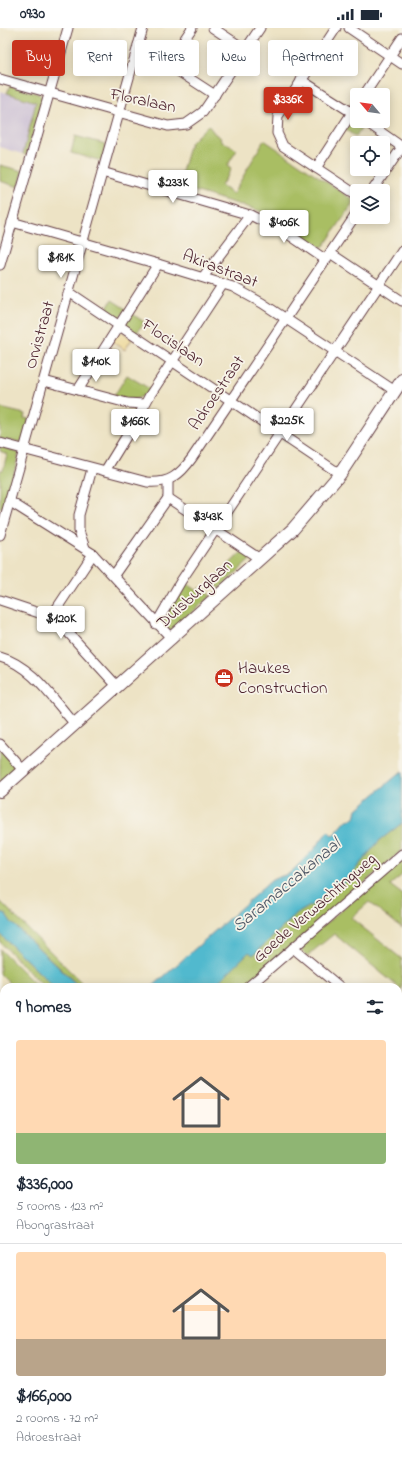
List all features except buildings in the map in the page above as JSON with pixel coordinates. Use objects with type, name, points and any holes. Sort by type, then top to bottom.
[{"type":"street","points":[[0,265],[68,28]]},
{"type":"street","name":"Orvistraat","points":[[139,40],[143,28]]},
{"type":"street","points":[[184,40],[192,28]]},
{"type":"street","points":[[213,28],[231,40]]},
{"type":"street","name":"Floralaan","points":[[252,40],[260,28]]},
{"type":"street","points":[[336,28],[278,116],[277,132],[283,146],[350,190]]},
{"type":"street","points":[[349,28],[402,64]]},
{"type":"street","points":[[369,88],[402,38]]},
{"type":"street","name":"Orvistraat","points":[[0,535],[135,55]]},
{"type":"street","points":[[185,76],[215,95]]},
{"type":"street","name":"Floralaan","points":[[0,79],[118,113],[168,126],[178,126],[193,120],[203,112],[228,76]]},
{"type":"street","points":[[302,80],[350,108]]},
{"type":"street","points":[[316,168],[350,118]]},
{"type":"street","points":[[375,128],[402,147],[377,184]]},
{"type":"street","points":[[102,172],[250,215],[285,232],[328,256],[402,301]]},
{"type":"street","points":[[203,277],[250,215]]},
{"type":"street","name":"Akirastraat","points":[[12,222],[203,277],[248,294],[395,391]]},
{"type":"street","name":"Adroestraat","points":[[168,481],[178,475],[185,468],[350,223]]},
{"type":"street","points":[[156,624],[181,581],[402,251]]},
{"type":"street","points":[[78,390],[158,264]]},
{"type":"street","points":[[105,471],[171,361],[223,284]]},
{"type":"street","name":"Flocislaan","points":[[69,292],[340,474]]},
{"type":"street","points":[[44,380],[127,403],[144,404]]},
{"type":"street","name":"Duisburglaan","points":[[0,791],[294,529],[340,474],[402,380]]},
{"type":"street","points":[[0,443],[148,482],[168,481],[168,498],[114,575]]},
{"type":"street","points":[[85,548],[79,531],[79,515],[92,468]]},
{"type":"street","points":[[168,498],[215,531],[260,559]]},
{"type":"street","points":[[9,501],[93,554],[114,575],[156,624],[172,639]]},
{"type":"street","points":[[51,617],[93,554]]},
{"type":"street","points":[[0,600],[51,617],[65,629],[117,686]]},
{"type":"street","points":[[0,657],[20,664],[30,673],[75,724]]},
{"type":"street","points":[[0,744],[23,770]]},
{"type":"street","name":"Goede Verwachtingweg","points":[[253,983],[402,854]]},
{"type":"street","points":[[293,948],[335,983]]},
{"type":"shaded area","points":[[0,91],[36,101],[23,154],[0,147]]},
{"type":"green space","points":[[10,86],[39,94],[43,98],[27,155],[23,154],[36,102],[7,93]]},
{"type":"green space","points":[[350,123],[350,128],[362,128],[357,136],[346,130]]},
{"type":"green space","points":[[208,125],[215,134],[221,138],[220,140],[237,150],[227,166],[231,169],[221,186],[233,194],[264,140],[350,198],[350,208],[324,246],[320,247],[267,213],[178,186],[190,143]]},
{"type":"green space","points":[[75,136],[106,144],[102,161],[71,153]]},
{"type":"green space","points":[[0,165],[23,171],[19,187],[0,181]]},
{"type":"green space","points":[[112,300],[126,309],[118,321],[104,313]]},
{"type":"green space","points":[[131,313],[144,322],[136,334],[123,325]]},
{"type":"green space","points":[[127,375],[150,389],[142,396],[133,399],[124,399],[114,396]]},
{"type":"green space","points":[[0,408],[25,414],[24,418],[29,419],[23,441],[0,439]]},
{"type":"green space","points":[[275,413],[285,420],[279,430],[269,423]]},
{"type":"green space","points":[[0,446],[19,453],[5,508],[0,507],[0,470],[3,470],[7,454],[0,451]]},
{"type":"green space","points":[[242,552],[252,558],[220,588],[211,581]]},
{"type":"green space","points":[[183,581],[198,591],[200,587],[211,596],[170,631],[161,623]]},
{"type":"green space","points":[[0,748],[17,769],[0,786]]},
{"type":"green space","points":[[402,823],[402,850],[249,983],[237,983],[234,979],[230,983],[217,983],[249,951],[253,955],[298,913],[339,889],[379,841]]},
{"type":"green space","points":[[402,858],[402,875],[390,885],[402,894],[402,928],[369,902],[351,918],[402,959],[402,983],[394,983],[334,934],[307,956],[302,951],[301,945]]},
{"type":"green space","points":[[0,901],[82,983],[76,983],[11,922],[5,913],[2,913],[0,910]]},
{"type":"green space","points":[[0,934],[50,983],[40,983],[0,942]]},
{"type":"green space","points":[[0,949],[34,983],[9,983],[0,974]]},
{"type":"sand","points":[[119,329],[132,339],[125,350],[112,341]]},
{"type":"water","name":"Saramaccakanaal","points":[[402,771],[402,823],[379,841],[339,889],[298,913],[253,955],[249,952],[217,983],[156,983],[272,880],[290,873],[314,849],[328,831],[333,836],[347,820],[355,818],[357,809]]},
{"type":"water","points":[[0,910],[2,913],[5,913],[11,922],[75,983],[50,983],[0,934]]},
{"type":"place","name":"Haukes Construction","points":[[224,678]]}]
